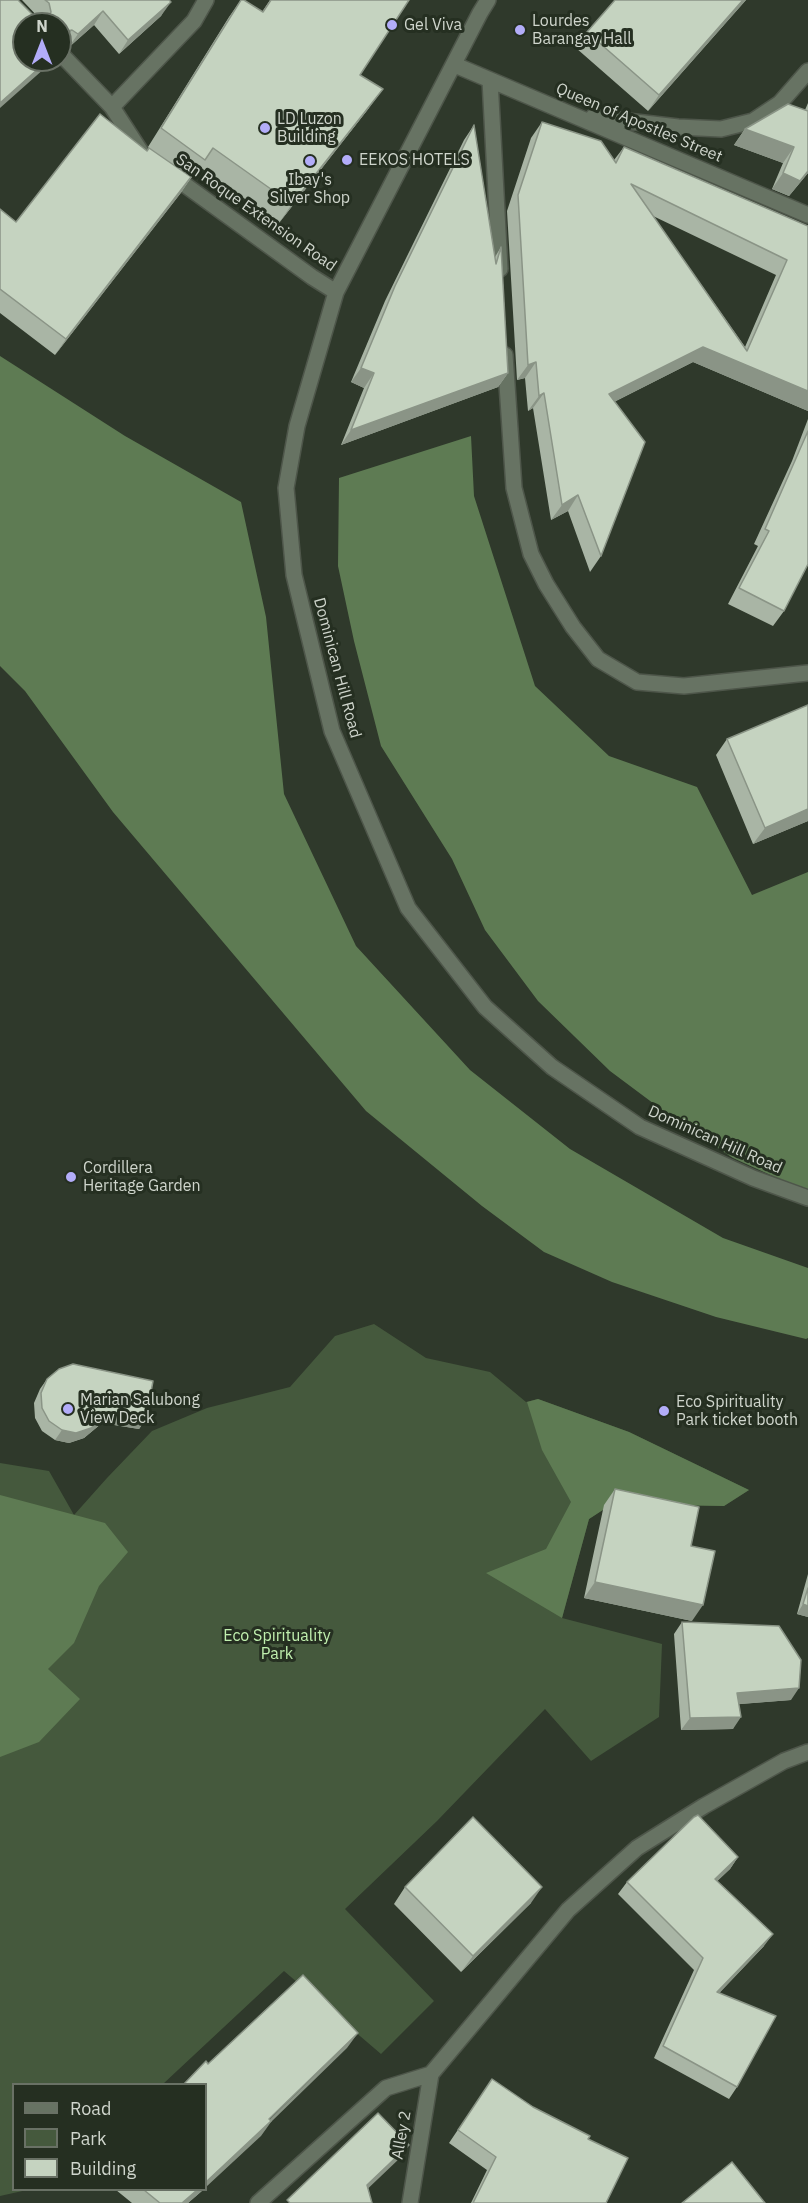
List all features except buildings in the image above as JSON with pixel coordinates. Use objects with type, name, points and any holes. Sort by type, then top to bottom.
[{"type":"street","points":[[112,107],[194,21],[206,0]]},
{"type":"street","name":"Dominican Hill Road","points":[[488,0],[336,292],[297,426],[286,488],[294,575],[332,731],[408,908],[485,1006],[552,1066],[640,1127],[753,1178],[808,1198]]},
{"type":"street","name":"San Roque Extension Road","points":[[72,65],[112,107],[141,154],[336,292]]},
{"type":"street","name":"Queen of Apostles Street","points":[[455,65],[808,215]]},
{"type":"street","points":[[577,116],[678,127],[721,129],[753,121],[780,103],[808,71]]},
{"type":"street","points":[[490,80],[501,283]]},
{"type":"street","points":[[504,342],[514,488],[531,554],[573,627],[598,659],[637,682],[684,686],[808,674]]},
{"type":"street","points":[[258,2203],[386,2088],[431,2074],[568,1910],[637,1848],[784,1761],[808,1752]]},
{"type":"street","name":"Alley 2","points":[[410,2203],[431,2074]]},
{"type":"green space","points":[[0,356],[125,436],[241,502],[266,617],[284,794],[356,946],[470,1070],[570,1149],[723,1238],[808,1268],[808,1338],[716,1317],[612,1282],[544,1252],[482,1206],[366,1111],[113,812],[25,691],[0,666]]},
{"type":"green space","points":[[471,436],[474,496],[535,686],[609,756],[697,787],[752,895],[808,872],[808,1190],[733,1158],[681,1124],[610,1071],[538,1001],[485,930],[452,859],[381,746],[354,641],[338,566],[339,478]]},
{"type":"green space","name":"Eco Spirituality Park","points":[[374,1324],[426,1358],[490,1372],[526,1402],[538,1399],[629,1432],[749,1490],[724,1506],[612,1504],[589,1519],[562,1618],[662,1644],[659,1717],[591,1761],[545,1709],[437,1821],[345,1909],[434,2001],[381,2054],[284,1971],[164,2083],[12,2083],[12,2191],[22,2191],[0,2196],[0,1463],[49,1471],[74,1515],[152,1431],[207,1408],[290,1387],[335,1336]]},
{"type":"green space","points":[[538,1399],[629,1432],[749,1490],[724,1506],[612,1504],[589,1519],[562,1618],[486,1573],[546,1549],[571,1502],[542,1450],[527,1402]]},
{"type":"green space","points":[[0,1495],[105,1523],[128,1552],[99,1586],[74,1643],[48,1669],[80,1699],[39,1742],[0,1757]]},
{"type":"place","name":"Gel Viva","points":[[392,25]]},
{"type":"place","name":"Lourdes Barangay Hall","points":[[520,30]]},
{"type":"place","name":"LD Luzon Building","points":[[265,128]]},
{"type":"place","name":"EEKOS HOTELS","points":[[347,160]]},
{"type":"place","name":"Ibay's Silver Shop","points":[[310,161]]},
{"type":"place","name":"Cordillera Heritage Garden","points":[[71,1177]]},
{"type":"place","name":"Marian Salubong View Deck","points":[[68,1409]]},
{"type":"place","name":"Eco Spirituality Park ticket booth","points":[[664,1411]]}]
